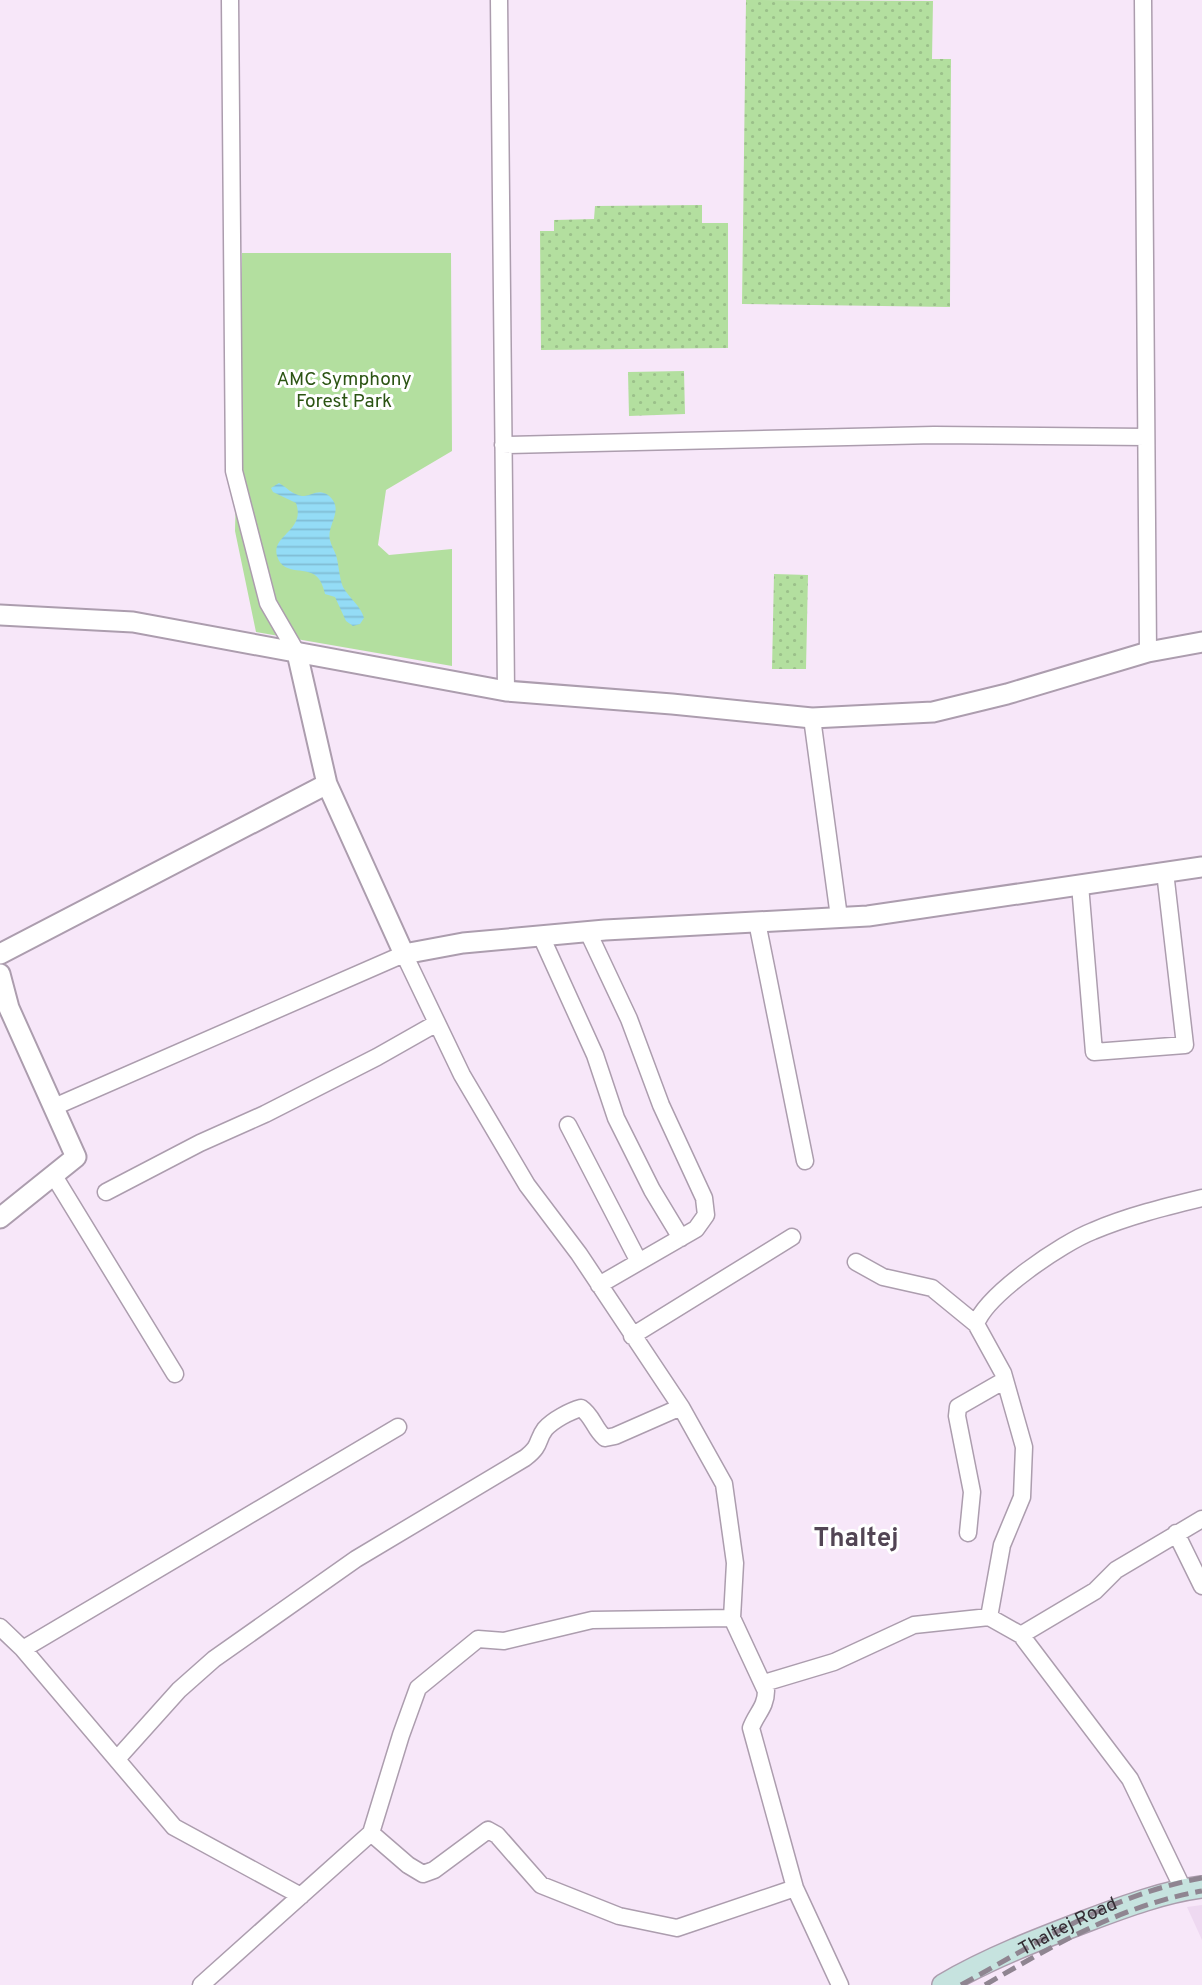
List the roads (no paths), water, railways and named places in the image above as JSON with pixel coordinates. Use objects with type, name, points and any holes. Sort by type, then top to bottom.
[{"type":"main road","name":"Thaltej Road","points":[[943,1985],[965,1972],[1046,1936],[1114,1911],[1192,1888]]},
{"type":"street","points":[[230,0],[234,471],[268,603],[297,653],[327,784],[461,1075],[527,1185],[579,1254],[681,1407],[724,1484],[735,1563],[732,1618],[764,1684],[766,1701],[754,1718],[751,1728],[795,1888],[840,1985]]},
{"type":"street","points":[[499,0],[506,691]]},
{"type":"street","points":[[1143,0],[1148,652]]},
{"type":"street","points":[[503,445],[920,435],[1146,437]]},
{"type":"street","points":[[0,615],[133,622],[506,691],[812,718],[933,712],[1007,694],[1148,652],[1202,642]]},
{"type":"street","points":[[812,718],[839,917]]},
{"type":"street","points":[[0,954],[327,784]]},
{"type":"street","points":[[54,1107],[404,954],[463,943],[588,932],[868,916],[1202,867]]},
{"type":"street","points":[[1165,872],[1185,1045]]},
{"type":"street","points":[[1080,885],[1094,1052],[1202,1043]]},
{"type":"street","points":[[757,922],[805,1161]]},
{"type":"street","points":[[588,932],[629,1019],[661,1105],[704,1198],[706,1215],[696,1229],[599,1285]]},
{"type":"street","points":[[541,936],[596,1055],[616,1118],[652,1190],[681,1238]]},
{"type":"street","points":[[0,974],[9,1008],[76,1157],[0,1218]]},
{"type":"street","points":[[106,1192],[377,1057],[437,1023]]},
{"type":"street","points":[[568,1125],[639,1262]]},
{"type":"street","points":[[54,1175],[175,1374]]},
{"type":"street","points":[[976,1324],[980,1313],[1006,1286],[1090,1232],[1129,1217],[1202,1198]]},
{"type":"street","points":[[632,1336],[792,1237]]},
{"type":"street","points":[[856,1262],[883,1277],[932,1288],[976,1324],[1003,1373],[1024,1447],[1022,1497],[1002,1545],[989,1617]]},
{"type":"street","points":[[968,1533],[972,1492],[957,1416],[958,1407],[1005,1380]]},
{"type":"street","points":[[117,1759],[179,1690],[214,1659],[356,1559],[525,1458],[537,1449],[545,1429],[571,1411],[581,1408],[589,1413],[598,1432],[606,1438],[681,1407]]},
{"type":"street","points":[[23,1649],[398,1427]]},
{"type":"street","points":[[1021,1635],[1095,1591],[1116,1570],[1202,1519]]},
{"type":"street","points":[[1176,1533],[1200,1576]]},
{"type":"street","points":[[764,1684],[834,1662],[914,1625],[989,1617],[1021,1635],[1130,1779],[1192,1888]]},
{"type":"street","points":[[201,1985],[372,1833],[418,1688],[478,1639],[504,1641],[592,1620],[732,1618]]},
{"type":"street","points":[[0,1628],[23,1649],[174,1827],[301,1896]]},
{"type":"street","points":[[372,1833],[408,1865],[423,1874],[434,1870],[488,1830],[498,1835],[541,1885],[619,1916],[677,1928],[795,1888]]},
{"type":"water","points":[[279,483],[299,495],[321,492],[333,500],[335,511],[330,540],[343,587],[364,618],[360,624],[353,626],[346,621],[335,597],[325,594],[320,581],[314,575],[290,569],[280,563],[277,556],[279,543],[293,527],[298,512],[296,503],[273,492],[271,488]]},
{"type":"railway","points":[[961,1985],[1048,1936],[1106,1908],[1137,1896],[1202,1878]]},
{"type":"railway","points":[[985,1985],[1063,1941],[1116,1916],[1173,1897],[1202,1891]]},
{"type":"district","name":"Thaltej","points":[[856,1539]]},
{"type":"park label","name":"AMC Symphony Forest Park","points":[[344,391]]}]
